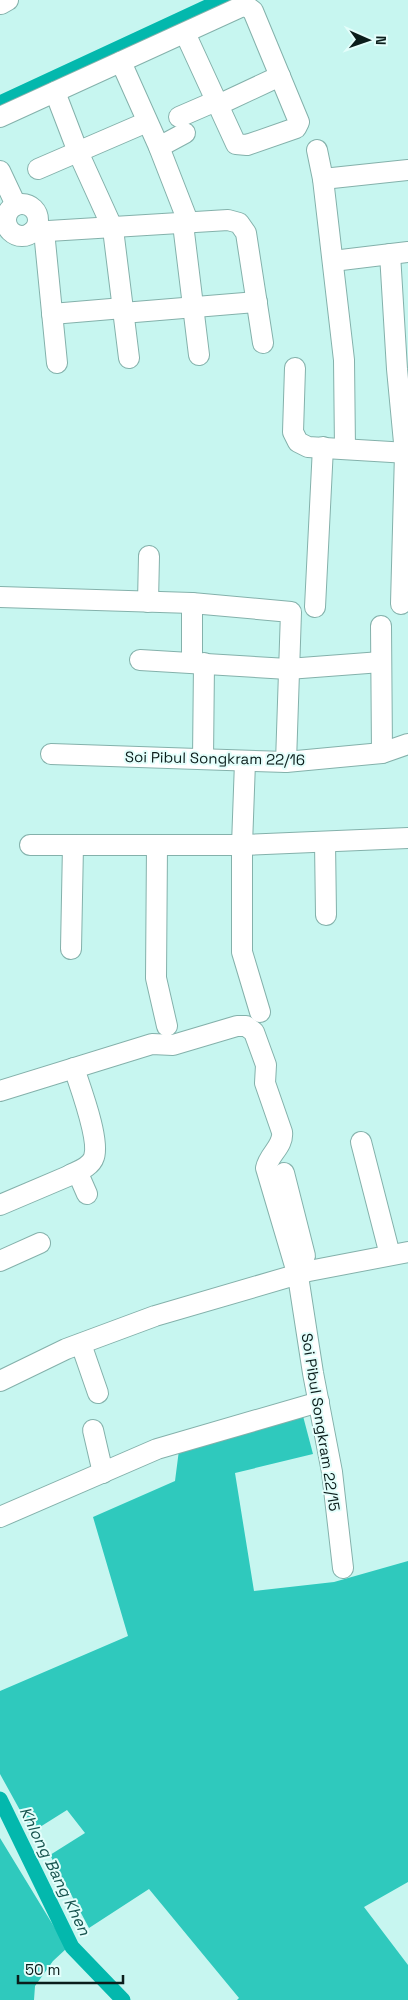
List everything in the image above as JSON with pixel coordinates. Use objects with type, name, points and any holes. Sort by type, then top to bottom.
[{"type":"street","points":[[0,117],[245,5],[252,11],[280,76],[298,122],[296,128],[247,145],[239,145],[233,141],[185,33]]},
{"type":"street","points":[[121,62],[158,147],[186,224],[192,308],[198,355]]},
{"type":"street","points":[[158,147],[182,125],[217,103],[280,76]]},
{"type":"street","points":[[55,92],[78,152],[112,229],[129,358]]},
{"type":"street","points":[[38,169],[147,122]]},
{"type":"street","points":[[316,150],[323,179],[344,360],[345,449]]},
{"type":"street","points":[[323,179],[408,170]]},
{"type":"street","points":[[0,171],[16,205]]},
{"type":"street","points":[[57,363],[52,314],[38,232],[37,215],[28,206],[16,205],[7,214],[4,228],[15,235],[27,235],[38,232],[112,229],[228,220],[239,223],[246,233],[263,343]]},
{"type":"street","points":[[333,261],[399,253],[397,369],[406,453],[401,604]]},
{"type":"street","points":[[52,314],[192,308],[256,302]]},
{"type":"street","points":[[295,368],[292,432],[302,446],[406,453]]},
{"type":"street","points":[[315,607],[323,447]]},
{"type":"street","points":[[148,602],[149,556]]},
{"type":"street","points":[[0,597],[192,603],[291,612],[286,762]]},
{"type":"street","points":[[192,603],[198,663],[202,759]]},
{"type":"street","points":[[381,626],[382,753]]},
{"type":"street","points":[[140,660],[288,669],[381,662]]},
{"type":"street","name":"Soi Pibul Songkram 22/16","points":[[51,754],[286,762],[382,753],[408,744]]},
{"type":"street","points":[[245,762],[242,845],[242,952],[260,1012]]},
{"type":"street","points":[[30,845],[242,845],[408,838]]},
{"type":"street","points":[[325,842],[326,915]]},
{"type":"street","points":[[71,949],[73,845]]},
{"type":"street","points":[[157,845],[156,978],[167,1026]]},
{"type":"street","points":[[0,1091],[152,1044],[173,1045],[237,1026],[246,1026],[254,1032],[266,1065],[265,1083],[283,1138],[268,1160],[266,1168],[304,1273]]},
{"type":"street","points":[[0,1205],[86,1167],[94,1157],[95,1142],[92,1126],[74,1068]]},
{"type":"street","points":[[0,1381],[66,1349],[155,1316],[304,1273],[399,1253],[362,1142]]},
{"type":"street","points":[[284,1173],[304,1273]]},
{"type":"street","points":[[70,1175],[73,1174],[80,1178],[87,1194]]},
{"type":"street","points":[[0,1260],[40,1243]]},
{"type":"street","name":"Soi Pibul Songkram 22/15","points":[[304,1273],[319,1402],[332,1472],[343,1568]]},
{"type":"street","points":[[82,1344],[98,1393]]},
{"type":"street","points":[[0,1517],[157,1449],[319,1402]]},
{"type":"street","points":[[93,1430],[103,1473]]},
{"type":"shaded area","points":[[303,1416],[313,1454],[235,1473],[254,1591],[334,1582],[408,1561],[408,1882],[364,1907],[408,1965],[408,2000],[237,2000],[239,1998],[149,1889],[89,1928],[50,1855],[85,1833],[67,1810],[32,1832],[0,1774],[0,1691],[128,1636],[93,1517],[175,1481],[179,1450]]},
{"type":"shaded area","points":[[0,1838],[67,1948],[53,1961],[35,1986],[34,2000],[0,2000]]},
{"type":"waterway","points":[[0,103],[222,0]]},
{"type":"waterway","name":"Khlong Bang Khen","points":[[0,1799],[72,1947],[123,2000]]}]
